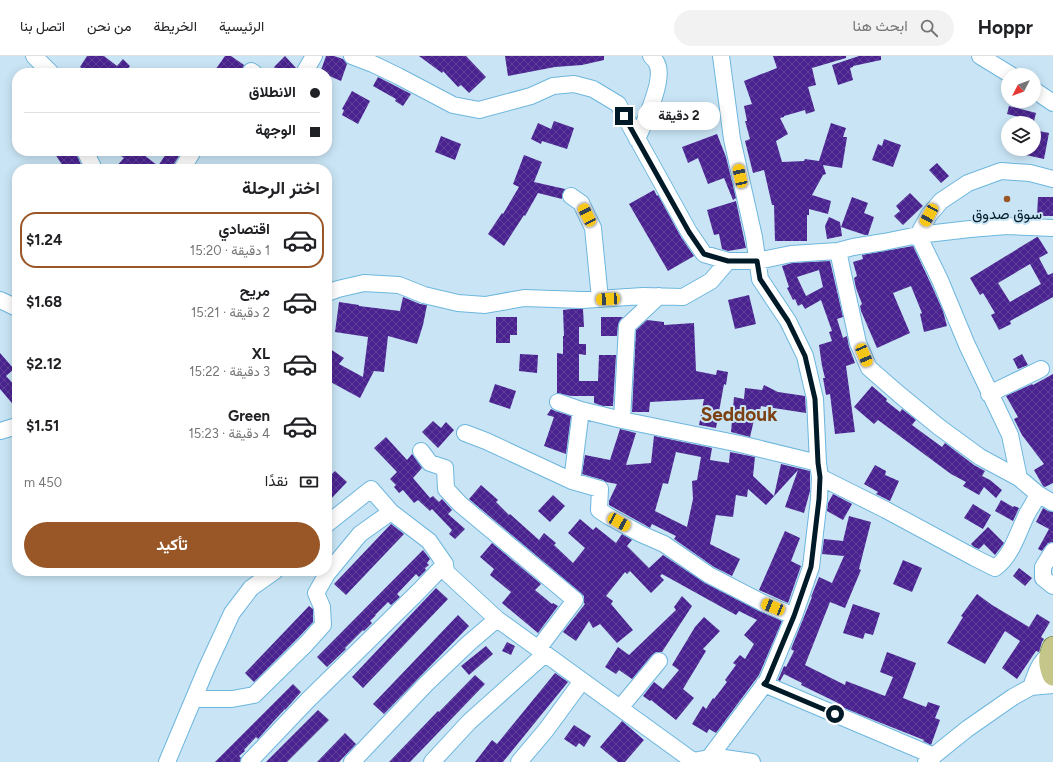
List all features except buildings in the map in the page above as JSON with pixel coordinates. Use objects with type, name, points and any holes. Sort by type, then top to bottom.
[{"type":"main road","points":[[1052,652],[1050,666],[1053,675]]},
{"type":"street","points":[[34,56],[46,68]]},
{"type":"street","points":[[307,68],[314,56]]},
{"type":"street","points":[[352,56],[398,76],[453,105],[479,110],[531,96],[552,86],[574,84],[593,88],[618,104],[689,232],[704,254],[728,261],[757,261],[791,254],[838,251],[918,235],[970,229],[1006,226],[1053,228]]},
{"type":"street","points":[[708,760],[767,681],[794,616],[811,567],[819,499],[815,399],[805,356],[788,321],[760,279],[751,222],[732,139],[720,56]]},
{"type":"street","points":[[980,56],[1001,69]]},
{"type":"street","points":[[637,139],[653,101],[659,81],[658,65],[652,57]]},
{"type":"street","points":[[1041,95],[1053,103]]},
{"type":"street","points":[[918,235],[929,215],[941,201],[968,182],[1001,171],[1030,173],[1053,179]]},
{"type":"street","points":[[571,196],[580,203],[593,228],[600,299]]},
{"type":"street","points":[[918,235],[940,280],[966,345],[1010,435],[1020,478]]},
{"type":"street","points":[[838,251],[858,342],[869,368],[939,427],[974,453],[1020,478],[1038,494],[1053,502]]},
{"type":"street","points":[[332,291],[364,283],[399,285],[424,295],[458,303],[486,305],[524,298],[582,300],[659,296],[683,297],[711,281],[728,261]]},
{"type":"street","points":[[622,420],[627,326],[659,296]]},
{"type":"street","points":[[0,300],[12,306]]},
{"type":"street","points":[[989,394],[1041,369]]},
{"type":"street","points":[[558,402],[581,410],[622,420],[740,444],[819,470],[886,510],[996,568],[1002,563],[1011,548],[1038,494]]},
{"type":"street","points":[[572,480],[581,410]]},
{"type":"street","points":[[0,431],[12,427]]},
{"type":"street","points":[[465,433],[572,480],[600,489],[599,510],[608,516],[641,534],[664,544],[709,575],[763,603],[794,616]]},
{"type":"street","points":[[421,451],[430,462],[445,468],[446,488],[460,504],[576,600],[541,651],[469,722],[432,762]]},
{"type":"street","points":[[332,520],[371,489],[392,512],[429,541],[445,564],[446,572],[497,619],[693,761],[724,758],[752,762]]},
{"type":"street","points":[[332,568],[360,534],[392,512]]},
{"type":"street","points":[[1053,550],[1044,567],[1043,578],[1053,586]]},
{"type":"street","points":[[248,762],[445,564]]},
{"type":"street","points":[[166,762],[232,613],[251,588],[268,576]]},
{"type":"street","points":[[194,699],[232,699],[254,695],[306,644],[323,625],[322,607],[316,593],[326,576]]},
{"type":"street","points":[[352,762],[426,684],[469,643],[497,619]]},
{"type":"street","points":[[1031,687],[1040,665],[1052,652]]},
{"type":"street","points":[[620,708],[659,661]]},
{"type":"street","points":[[519,762],[546,730],[582,681]]},
{"type":"street","points":[[764,684],[930,759],[967,729],[1013,697],[1031,687],[1053,684]]},
{"type":"place","name":"سوق صدوق","points":[[1007,199]]},
{"type":"district","name":"Seddouk","points":[[739,414]]},
{"type":"route","points":[[624,116],[689,232],[704,254],[728,261],[757,261],[760,279],[788,321],[805,356],[815,399],[820,477],[815,542],[811,567],[794,616],[767,681],[764,684],[835,714]]}]
